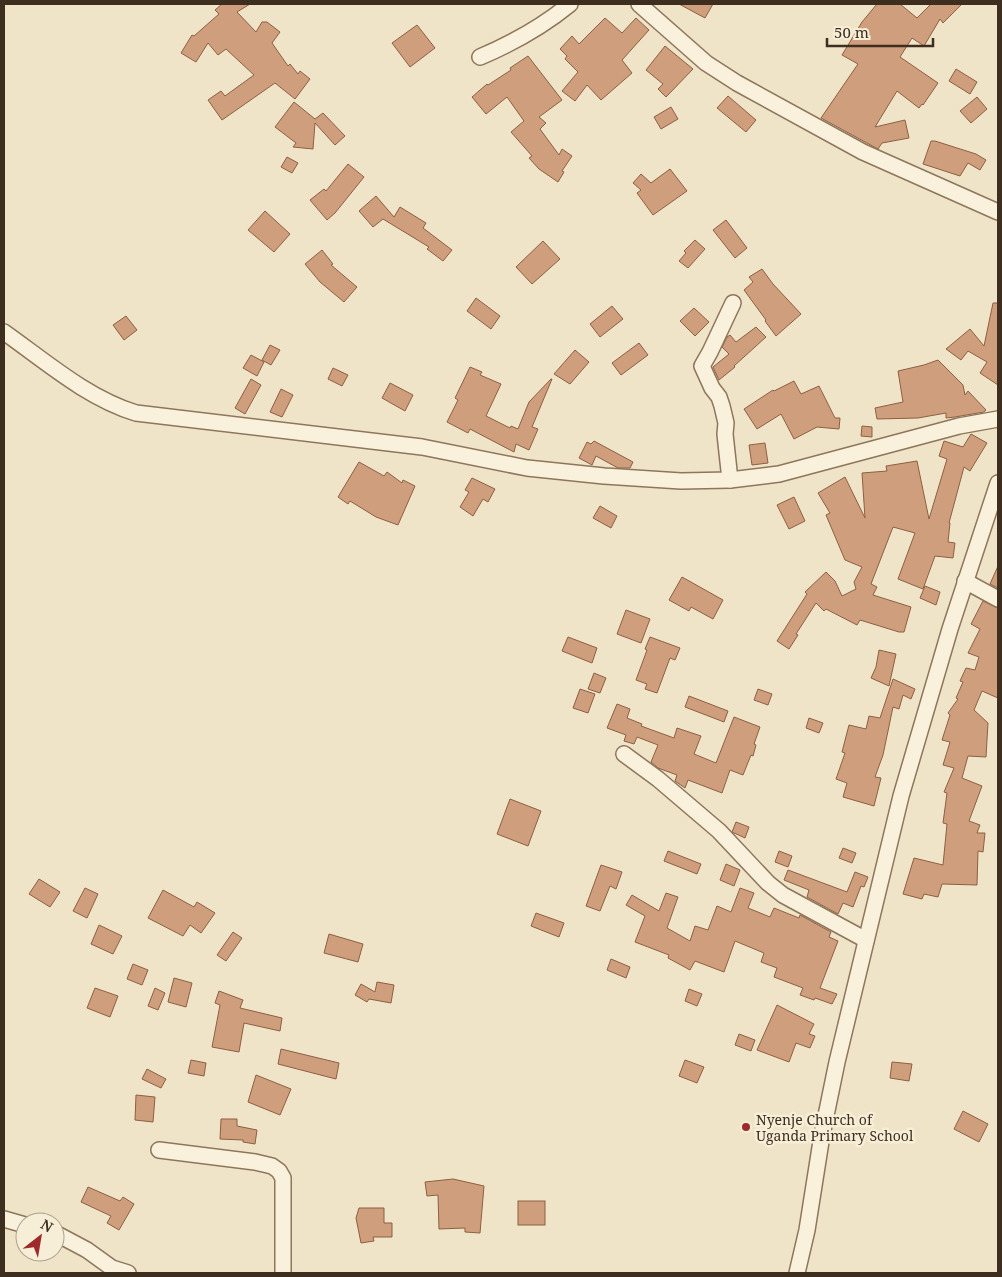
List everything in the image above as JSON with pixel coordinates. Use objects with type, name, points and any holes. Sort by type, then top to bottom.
[{"type":"street","points":[[480,57],[512,43],[529,33],[551,20],[570,4]]},
{"type":"street","points":[[639,4],[706,63],[737,83],[863,152],[998,212]]},
{"type":"street","points":[[730,480],[725,434],[726,423],[722,406],[702,366],[733,303]]},
{"type":"street","points":[[4,332],[72,380],[116,405],[136,413],[422,447],[527,468],[604,476],[671,480],[730,480],[779,474],[959,426],[998,419]]},
{"type":"street","points":[[797,1273],[807,1230],[822,1136],[837,1062],[902,796],[965,581],[998,483]]},
{"type":"street","points":[[965,581],[998,599]]},
{"type":"street","points":[[624,754],[658,779],[718,831],[768,883],[783,895],[866,940]]},
{"type":"street","points":[[159,1150],[255,1162],[272,1166],[279,1171],[283,1178],[283,1273]]},
{"type":"street","points":[[65,1237],[80,1245],[112,1268],[128,1273]]},
{"type":"building","points":[[222,4],[250,4],[237,12],[256,32],[262,22],[267,22],[280,32],[272,43],[288,66],[290,64],[298,74],[300,71],[310,79],[295,99],[275,83],[222,120],[208,100],[221,91],[225,96],[254,75],[226,49],[218,55],[208,43],[196,62],[181,53],[192,35],[194,36],[219,14],[215,10]]},
{"type":"building","points":[[679,4],[713,4],[705,18]]},
{"type":"building","points":[[877,4],[900,4],[917,18],[931,4],[962,4],[943,23],[940,19],[924,46],[912,38],[900,57],[938,83],[919,108],[897,91],[875,127],[905,120],[909,138],[882,143],[878,149],[821,118],[858,64],[842,55],[862,22]]},
{"type":"building","points":[[605,18],[622,33],[636,18],[649,30],[622,60],[632,73],[601,100],[587,85],[575,101],[562,91],[578,72],[565,59],[567,56],[560,49],[572,36],[579,44]]},
{"type":"building","points":[[417,25],[435,48],[410,67],[392,43]]},
{"type":"building","points":[[665,46],[693,69],[666,97],[658,89],[663,84],[646,70]]},
{"type":"building","points":[[528,56],[562,100],[539,117],[546,123],[540,129],[559,155],[562,149],[572,156],[562,171],[564,172],[558,182],[539,169],[529,158],[532,156],[511,132],[524,121],[507,97],[486,114],[472,97],[487,84],[511,70],[510,68]]},
{"type":"building","points":[[956,69],[977,82],[970,94],[949,81]]},
{"type":"building","points":[[728,96],[756,120],[746,132],[717,108]]},
{"type":"building","points":[[977,97],[987,109],[971,123],[960,111]]},
{"type":"building","points":[[294,102],[315,119],[323,113],[345,136],[335,145],[315,123],[313,149],[293,147],[296,143],[275,127]]},
{"type":"building","points":[[671,107],[678,119],[661,129],[654,117]]},
{"type":"building","points":[[931,141],[976,154],[986,160],[980,170],[968,163],[960,176],[923,164]]},
{"type":"building","points":[[287,157],[298,163],[292,173],[281,167]]},
{"type":"building","points":[[348,164],[364,177],[327,220],[310,200],[324,189],[326,191]]},
{"type":"building","points":[[670,169],[687,191],[653,215],[637,193],[641,190],[633,183],[641,174],[651,183]]},
{"type":"building","points":[[376,196],[394,217],[400,207],[426,223],[423,228],[452,250],[443,261],[427,249],[429,247],[383,219],[373,227],[359,211]]},
{"type":"building","points":[[265,211],[290,234],[274,252],[248,230]]},
{"type":"building","points":[[726,220],[747,248],[735,258],[713,230]]},
{"type":"building","points":[[695,240],[705,249],[688,268],[679,261],[686,253],[684,251]]},
{"type":"building","points":[[543,241],[560,259],[532,284],[516,267]]},
{"type":"building","points":[[322,250],[333,264],[331,265],[357,287],[344,302],[320,282],[305,264]]},
{"type":"building","points":[[762,269],[773,284],[801,314],[776,336],[744,290],[753,282],[749,277]]},
{"type":"building","points":[[476,298],[500,316],[491,329],[467,311]]},
{"type":"building","points":[[993,303],[998,303],[998,385],[980,373],[987,362],[968,351],[961,360],[946,349],[970,329],[984,346]]},
{"type":"building","points":[[612,306],[623,319],[600,337],[590,324]]},
{"type":"building","points":[[694,308],[709,322],[695,336],[680,321]]},
{"type":"building","points":[[126,316],[137,330],[124,340],[113,325]]},
{"type":"building","points":[[756,327],[766,337],[719,380],[713,367],[729,354],[722,347],[727,337],[730,335],[736,342]]},
{"type":"building","points":[[639,343],[648,355],[621,375],[612,363]]},
{"type":"building","points":[[270,345],[280,350],[271,365],[262,360]]},
{"type":"building","points":[[575,350],[589,362],[570,384],[554,374]]},
{"type":"building","points":[[251,355],[264,362],[257,376],[243,368]]},
{"type":"building","points":[[938,360],[963,385],[965,395],[968,391],[986,410],[984,412],[946,418],[946,413],[918,418],[877,419],[875,408],[903,402],[898,371]]},
{"type":"building","points":[[470,367],[482,372],[480,375],[501,384],[486,416],[510,428],[511,426],[518,429],[529,402],[552,379],[532,427],[538,429],[529,450],[516,444],[514,452],[470,429],[468,433],[447,422],[458,400],[455,398]]},
{"type":"building","points":[[333,368],[348,375],[342,386],[328,379]]},
{"type":"building","points":[[251,379],[261,385],[245,414],[235,408]]},
{"type":"building","points":[[794,381],[801,394],[819,386],[835,418],[840,418],[839,429],[817,427],[794,439],[781,414],[757,429],[744,409],[773,390]]},
{"type":"building","points":[[390,383],[413,395],[405,411],[382,398]]},
{"type":"building","points":[[281,389],[293,395],[282,417],[270,412]]},
{"type":"building","points":[[862,426],[872,427],[872,437],[861,436]]},
{"type":"building","points":[[971,434],[987,443],[970,471],[964,467],[949,523],[948,542],[955,543],[953,558],[935,556],[923,589],[898,579],[915,533],[893,527],[871,584],[877,587],[873,595],[911,607],[904,632],[860,620],[857,625],[826,609],[824,611],[816,603],[796,634],[798,635],[789,649],[777,641],[807,594],[805,592],[826,572],[835,581],[842,596],[856,589],[854,582],[862,567],[845,560],[826,515],[830,513],[818,493],[845,477],[865,518],[862,473],[887,471],[886,466],[917,461],[929,519],[947,459],[939,456],[944,441],[963,447]]},
{"type":"building","points":[[594,441],[633,462],[630,468],[618,468],[596,456],[592,465],[579,458],[587,442],[591,444]]},
{"type":"building","points":[[765,443],[768,463],[752,465],[749,445]]},
{"type":"building","points":[[359,462],[384,476],[387,472],[402,483],[403,480],[415,486],[398,525],[376,517],[350,501],[348,504],[338,497]]},
{"type":"building","points":[[472,478],[495,489],[488,502],[483,499],[473,516],[460,507],[469,492],[465,490]]},
{"type":"building","points":[[794,497],[805,521],[789,529],[777,505]]},
{"type":"building","points":[[600,506],[617,516],[611,528],[593,518]]},
{"type":"building","points":[[998,566],[998,588],[990,584]]},
{"type":"building","points":[[682,577],[723,600],[713,619],[691,607],[689,611],[669,600]]},
{"type":"building","points":[[925,586],[940,592],[936,605],[920,598]]},
{"type":"building","points":[[983,601],[998,608],[998,698],[982,691],[974,710],[988,723],[986,757],[968,756],[962,778],[982,786],[969,821],[980,825],[977,833],[985,833],[983,852],[978,851],[977,885],[942,884],[938,897],[924,894],[922,899],[903,894],[914,858],[943,865],[947,824],[943,823],[947,793],[944,792],[954,768],[943,765],[950,742],[942,740],[950,715],[948,713],[958,699],[956,698],[963,682],[960,681],[966,668],[975,670],[979,657],[968,653],[980,629],[971,624]]},
{"type":"building","points":[[626,610],[650,619],[641,643],[617,634]]},
{"type":"building","points":[[568,637],[597,648],[592,663],[562,651]]},
{"type":"building","points":[[650,637],[680,648],[675,660],[670,658],[657,693],[645,689],[647,684],[636,680]]},
{"type":"building","points":[[879,650],[896,654],[889,686],[871,678],[876,667]]},
{"type":"building","points":[[594,673],[606,678],[600,693],[588,689]]},
{"type":"building","points":[[893,679],[915,689],[911,699],[903,695],[899,709],[893,707],[883,755],[875,777],[881,778],[874,806],[843,797],[847,783],[836,779],[845,753],[842,752],[849,725],[866,729],[869,716],[880,718]]},
{"type":"building","points":[[580,689],[595,694],[588,713],[573,708]]},
{"type":"building","points":[[758,689],[772,694],[768,705],[754,700]]},
{"type":"building","points":[[689,696],[728,711],[724,722],[685,707]]},
{"type":"building","points":[[617,704],[630,709],[627,718],[642,724],[641,726],[674,738],[677,728],[701,736],[694,754],[716,763],[734,717],[760,727],[754,744],[756,745],[753,756],[751,755],[743,775],[730,770],[722,793],[688,780],[685,788],[675,781],[677,775],[658,768],[651,762],[658,745],[637,737],[634,744],[624,741],[626,735],[607,728]]},
{"type":"building","points":[[809,718],[823,723],[819,733],[806,728]]},
{"type":"building","points":[[510,799],[541,811],[528,846],[497,834]]},
{"type":"building","points":[[736,822],[749,827],[745,838],[732,832]]},
{"type":"building","points":[[843,848],[856,853],[852,863],[839,858]]},
{"type":"building","points":[[668,851],[701,864],[697,874],[664,861]]},
{"type":"building","points":[[779,851],[792,856],[788,867],[775,862]]},
{"type":"building","points":[[726,864],[740,870],[734,886],[720,880]]},
{"type":"building","points":[[601,865],[622,872],[616,889],[610,886],[600,911],[586,906]]},
{"type":"building","points":[[788,870],[847,892],[855,872],[868,877],[864,887],[861,886],[853,907],[843,903],[838,914],[807,897],[809,890],[784,880]]},
{"type":"building","points":[[39,879],[60,892],[50,907],[29,894]]},
{"type":"building","points":[[85,888],[98,894],[87,918],[73,911]]},
{"type":"building","points":[[740,888],[754,893],[748,908],[770,917],[774,908],[799,918],[800,915],[831,932],[829,937],[838,941],[820,988],[837,994],[832,1004],[800,995],[803,988],[774,977],[777,968],[761,962],[764,953],[735,941],[724,972],[695,961],[690,970],[668,958],[669,955],[635,942],[645,916],[626,905],[632,895],[659,911],[666,893],[678,897],[667,928],[690,941],[695,926],[708,930],[717,906],[731,912]]},
{"type":"building","points":[[163,890],[194,907],[197,902],[215,913],[201,933],[190,925],[183,936],[148,918]]},
{"type":"building","points":[[536,913],[564,923],[559,937],[531,926]]},
{"type":"building","points":[[99,925],[122,936],[113,954],[91,944]]},
{"type":"building","points":[[233,932],[242,938],[226,961],[217,955]]},
{"type":"building","points":[[329,934],[363,944],[358,962],[324,953]]},
{"type":"building","points":[[611,959],[630,967],[626,978],[607,970]]},
{"type":"building","points":[[133,964],[148,970],[142,985],[127,979]]},
{"type":"building","points":[[174,978],[192,983],[186,1007],[168,1002]]},
{"type":"building","points":[[377,982],[394,985],[391,1003],[369,999],[367,1002],[355,995],[361,984],[375,992]]},
{"type":"building","points":[[95,988],[118,996],[110,1017],[87,1008]]},
{"type":"building","points":[[155,988],[165,993],[158,1010],[148,1006]]},
{"type":"building","points":[[689,989],[702,994],[697,1006],[685,1001]]},
{"type":"building","points":[[219,991],[243,1000],[240,1008],[282,1018],[280,1031],[244,1023],[239,1052],[212,1047],[220,1005],[215,1003]]},
{"type":"building","points":[[777,1005],[814,1024],[809,1034],[815,1036],[810,1048],[796,1043],[789,1062],[757,1050]]},
{"type":"building","points":[[739,1034],[755,1040],[751,1051],[735,1045]]},
{"type":"building","points":[[281,1049],[339,1063],[336,1079],[278,1064]]},
{"type":"building","points":[[191,1060],[206,1063],[204,1076],[188,1073]]},
{"type":"building","points":[[685,1060],[704,1067],[697,1083],[679,1076]]},
{"type":"building","points":[[892,1062],[912,1064],[909,1081],[890,1078]]},
{"type":"building","points":[[147,1069],[166,1079],[161,1088],[142,1079]]},
{"type":"building","points":[[256,1075],[291,1089],[280,1115],[248,1102]]},
{"type":"building","points":[[136,1095],[155,1097],[153,1122],[135,1120]]},
{"type":"building","points":[[963,1111],[988,1124],[979,1142],[954,1129]]},
{"type":"building","points":[[221,1119],[237,1119],[237,1126],[257,1130],[255,1144],[243,1142],[243,1140],[220,1139]]},
{"type":"building","points":[[453,1179],[484,1186],[480,1233],[465,1232],[465,1228],[439,1229],[438,1195],[427,1196],[425,1182]]},
{"type":"building","points":[[88,1187],[120,1201],[123,1197],[134,1204],[119,1230],[107,1223],[111,1216],[81,1202]]},
{"type":"building","points":[[518,1201],[545,1201],[545,1225],[518,1225]]},
{"type":"building","points":[[359,1208],[384,1208],[384,1223],[392,1223],[392,1237],[373,1237],[374,1241],[361,1243],[356,1218]]},
{"type":"place","name":"Nyenje Church of Uganda Primary School","points":[[746,1127]]}]
